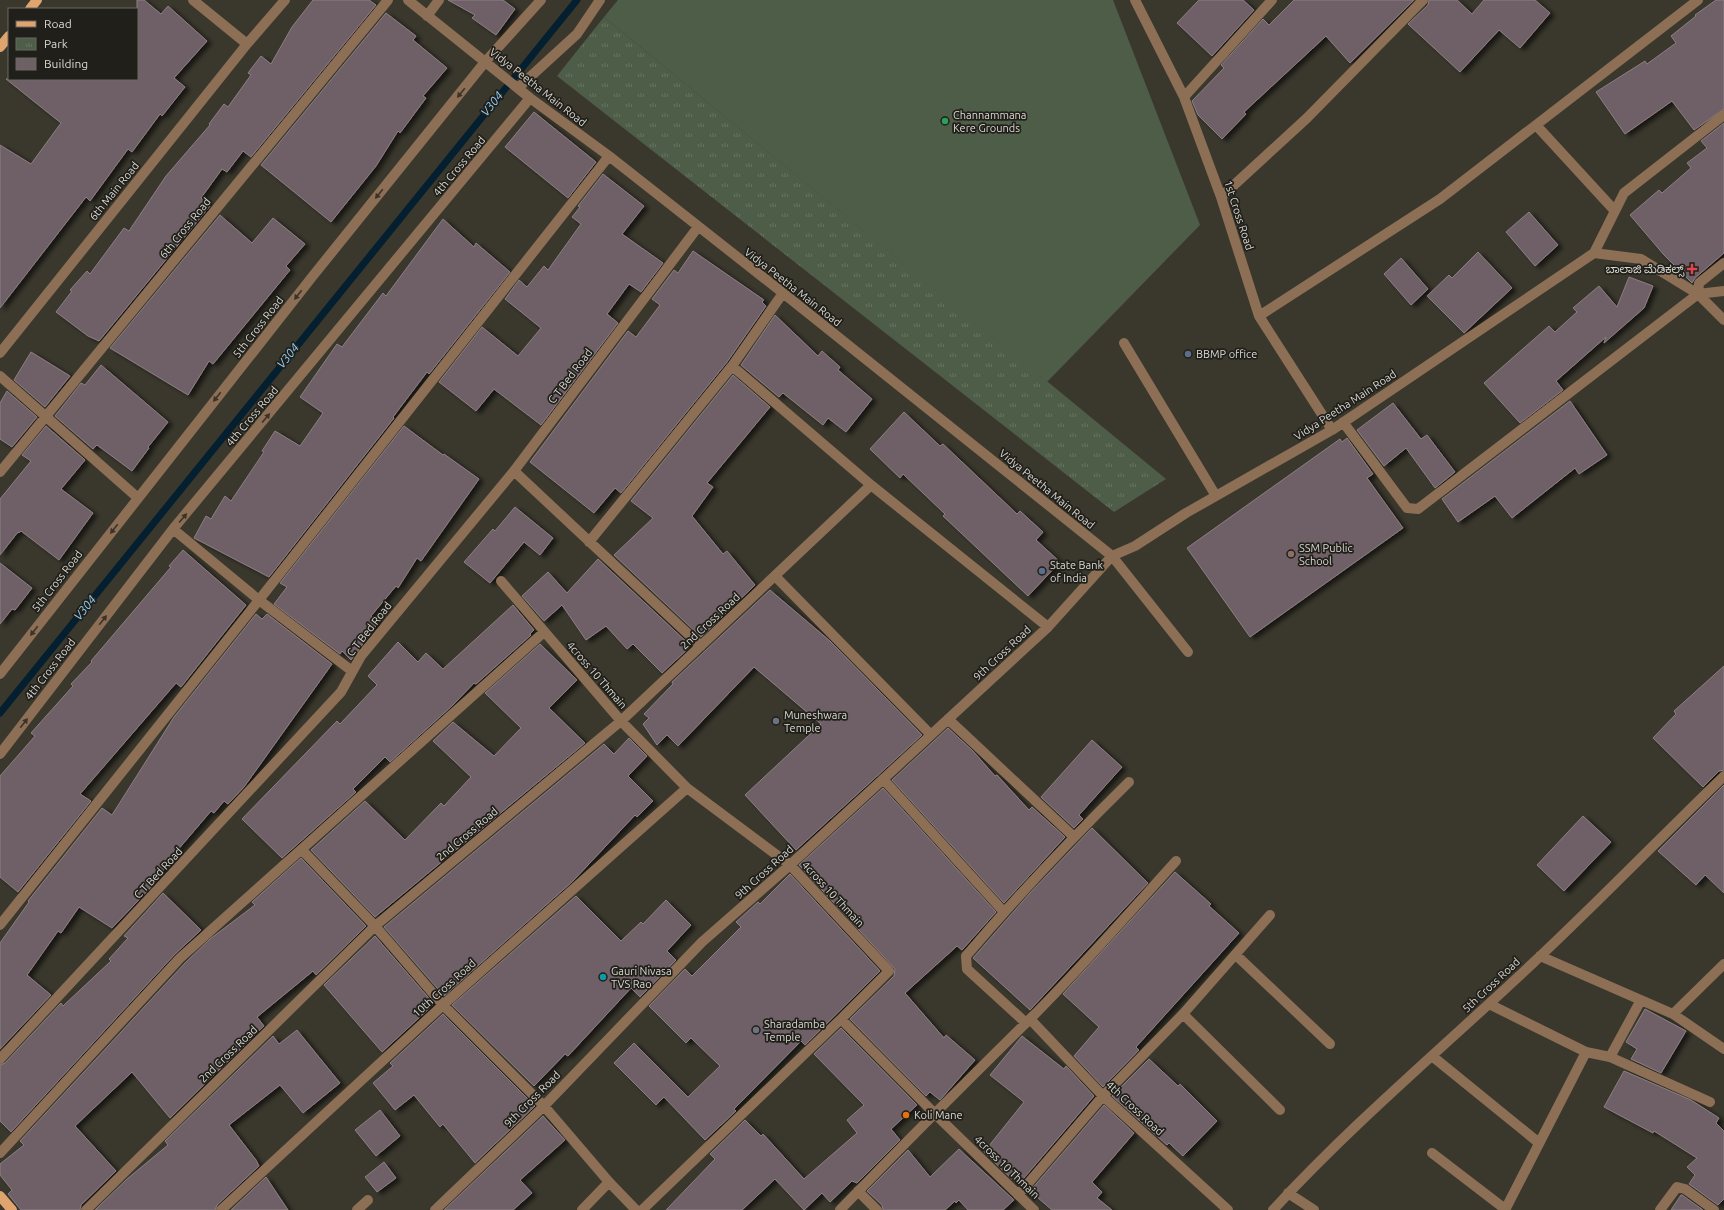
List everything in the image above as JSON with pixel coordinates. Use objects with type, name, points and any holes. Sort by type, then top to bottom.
[{"type":"main road","points":[[31,8],[37,0]]},
{"type":"main road","points":[[0,47],[8,37]]},
{"type":"main road","points":[[0,1196],[12,1210]]},
{"type":"street","points":[[193,0],[247,44],[285,0]]},
{"type":"street","name":"6th Cross Road","points":[[0,472],[388,0]]},
{"type":"street","name":"Vidya Peetha Main Road","points":[[408,0],[517,88],[609,156],[783,293],[1112,556],[1135,546],[1216,496],[1332,430],[1594,253]]},
{"type":"street","points":[[427,16],[439,0]]},
{"type":"street","name":"5th Cross Road","points":[[0,674],[312,277],[485,62],[541,0]]},
{"type":"street","points":[[517,88],[577,34],[600,0]]},
{"type":"street","name":"1st Cross Road","points":[[1135,0],[1184,97],[1221,197],[1259,316],[1332,430]]},
{"type":"street","points":[[1184,97],[1272,0]]},
{"type":"street","points":[[1221,197],[1307,118],[1423,0]]},
{"type":"street","points":[[1259,316],[1440,199],[1698,0]]},
{"type":"street","name":"6th Main Road","points":[[0,353],[247,44]]},
{"type":"street","name":"4th Cross Road","points":[[0,754],[174,529],[530,98]]},
{"type":"street","points":[[1724,115],[1624,193],[1594,253],[1641,259],[1698,294],[1724,320]]},
{"type":"street","points":[[1536,125],[1615,211]]},
{"type":"street","points":[[0,925],[259,600],[609,156]]},
{"type":"street","name":"C T Bed Road","points":[[0,1059],[340,692],[361,656],[514,471],[698,227]]},
{"type":"street","points":[[1698,294],[1699,283],[1724,263]]},
{"type":"street","points":[[1343,422],[1407,508],[1418,509],[1698,294],[1724,291]]},
{"type":"street","points":[[589,542],[732,366],[783,293]]},
{"type":"street","points":[[1124,343],[1216,496]]},
{"type":"street","points":[[732,366],[872,485],[1048,627]]},
{"type":"street","points":[[0,376],[138,498]]},
{"type":"street","points":[[514,471],[701,646]]},
{"type":"street","name":"2nd Cross Road","points":[[86,1210],[375,926],[621,721],[872,485]]},
{"type":"street","points":[[174,529],[259,600],[352,671]]},
{"type":"street","points":[[1112,556],[1188,652]]},
{"type":"street","name":"9th Cross Road","points":[[435,1210],[544,1106],[702,942],[790,865],[1048,627],[1112,556]]},
{"type":"street","points":[[775,576],[931,735]]},
{"type":"street","name":"4cross 10 Thmain","points":[[501,581],[621,721],[687,788],[790,865],[889,971],[841,1019],[934,1113],[1034,1210]]},
{"type":"street","points":[[0,1153],[180,958],[544,632]]},
{"type":"street","points":[[948,719],[1073,836]]},
{"type":"street","name":"5th Cross Road","points":[[1272,1210],[1432,1056],[1540,956],[1724,776]]},
{"type":"street","points":[[883,779],[1004,912]]},
{"type":"street","name":"4th Cross Road","points":[[1129,782],[1073,836],[1004,912],[966,956],[967,968],[1028,1021],[1103,1096],[1228,1210]]},
{"type":"street","name":"10th Cross Road","points":[[221,1210],[443,1005],[687,788]]},
{"type":"street","points":[[302,850],[375,926],[443,1005],[544,1106],[609,1182],[636,1210]]},
{"type":"street","points":[[840,1210],[934,1113],[1028,1021],[1087,960],[1176,861]]},
{"type":"street","points":[[1018,1195],[1103,1096],[1183,1014],[1270,915]]},
{"type":"street","points":[[1236,955],[1330,1044]]},
{"type":"street","points":[[1540,956],[1673,1014],[1724,1049]]},
{"type":"street","points":[[1673,1014],[1724,964]]},
{"type":"street","points":[[1610,1057],[1640,1000]]},
{"type":"street","points":[[1489,1004],[1586,1052],[1610,1057],[1710,1102]]},
{"type":"street","points":[[1183,1014],[1280,1110]]},
{"type":"street","points":[[642,1210],[841,1019]]},
{"type":"street","points":[[1432,1153],[1505,1209],[1586,1052]]},
{"type":"street","points":[[1432,1056],[1539,1143]]},
{"type":"street","points":[[582,1210],[609,1182]]},
{"type":"street","points":[[1660,1210],[1677,1187],[1685,1189],[1714,1210]]},
{"type":"street","points":[[858,1191],[877,1210]]},
{"type":"street","points":[[1288,1193],[1314,1210]]},
{"type":"street","points":[[357,1210],[368,1200]]},
{"type":"green space","name":"Channammana Kere Grounds","points":[[618,0],[1113,0],[1200,225],[1047,382],[604,17]]},
{"type":"green space","points":[[604,17],[1166,479],[1114,512],[557,76]]},
{"type":"building","points":[[137,0],[144,0],[161,14],[168,6],[207,41],[174,78],[185,87],[162,116],[160,114],[132,152],[128,149],[90,201],[86,197],[0,308],[0,145],[31,164],[61,123],[6,79],[138,80]]},
{"type":"building","points":[[313,0],[369,0],[376,5],[251,157],[243,151],[227,172],[222,169],[201,198],[210,206],[99,341],[88,336],[56,312],[72,291],[70,290],[87,271],[90,274],[124,228],[129,231],[166,176],[210,125],[209,124],[224,104],[228,107],[251,75],[248,73],[261,56],[271,64],[292,27]]},
{"type":"building","points":[[448,0],[503,0],[515,9],[496,35],[472,18],[475,15]]},
{"type":"building","points":[[1199,0],[1243,0],[1254,10],[1212,56],[1177,23]]},
{"type":"building","points":[[1294,0],[1414,0],[1350,63],[1326,36],[1244,112],[1246,114],[1222,139],[1198,115],[1192,101],[1224,68],[1221,65],[1263,19],[1269,25]]},
{"type":"building","points":[[1429,0],[1457,0],[1472,14],[1484,0],[1535,0],[1550,13],[1520,48],[1499,30],[1460,72],[1408,24],[1428,5]]},
{"type":"building","points":[[1716,0],[1724,0],[1724,109],[1694,130],[1672,101],[1625,134],[1596,92],[1645,61],[1647,64],[1676,43],[1671,36],[1696,16],[1695,15]]},
{"type":"building","points":[[386,13],[416,36],[413,40],[447,68],[423,96],[426,98],[400,133],[398,131],[376,166],[331,222],[261,165]]},
{"type":"building","points":[[534,112],[596,162],[568,198],[505,147]]},
{"type":"building","points":[[1724,123],[1724,253],[1695,278],[1692,283],[1664,255],[1630,215],[1659,190],[1662,193],[1691,168],[1687,163],[1707,148],[1701,141]]},
{"type":"building","points":[[603,174],[644,206],[622,234],[663,263],[641,292],[629,284],[607,314],[618,323],[541,425],[494,389],[476,411],[439,382],[482,327],[518,356],[541,328],[505,299],[519,280],[527,287],[544,266],[548,270],[581,224],[572,217],[580,207],[578,206]]},
{"type":"building","points":[[1529,212],[1558,245],[1535,266],[1506,232]]},
{"type":"building","points":[[220,215],[252,243],[273,218],[305,244],[286,266],[290,270],[213,364],[209,361],[188,395],[110,348]]},
{"type":"building","points":[[443,219],[474,247],[476,243],[510,272],[429,374],[427,372],[393,417],[394,418],[269,577],[194,538],[206,516],[211,519],[225,496],[231,501],[264,452],[262,451],[275,431],[300,446],[323,413],[300,397],[337,344],[342,347],[383,293],[386,296]]},
{"type":"building","points":[[693,251],[764,300],[762,302],[766,306],[727,362],[621,493],[615,488],[594,513],[530,462],[628,331],[636,337],[660,305],[652,299],[674,270],[678,273]]},
{"type":"building","points":[[1478,252],[1512,288],[1464,333],[1427,296],[1449,275],[1452,278]]},
{"type":"building","points":[[1401,258],[1428,289],[1411,305],[1384,274]]},
{"type":"building","points":[[1629,277],[1653,286],[1644,308],[1604,343],[1606,337],[1556,381],[1563,390],[1520,423],[1484,383],[1549,326],[1555,332],[1577,312],[1573,308],[1599,286],[1617,307]]},
{"type":"building","points":[[775,315],[818,356],[822,351],[840,367],[838,370],[872,399],[846,432],[828,418],[823,425],[783,393],[779,397],[741,365]]},
{"type":"building","points":[[31,352],[70,376],[45,407],[14,380]]},
{"type":"building","points":[[101,365],[168,422],[148,447],[149,448],[132,471],[97,445],[93,449],[55,416],[81,383],[85,385]]},
{"type":"building","points":[[733,375],[770,407],[707,483],[713,487],[692,516],[723,554],[727,551],[755,585],[701,637],[614,555],[653,518],[631,501]]},
{"type":"building","points":[[7,391],[37,417],[12,447],[0,439],[0,403]]},
{"type":"building","points":[[1570,401],[1607,455],[1579,474],[1575,468],[1512,518],[1495,496],[1458,522],[1442,499]]},
{"type":"building","points":[[1393,403],[1421,439],[1427,435],[1455,472],[1435,488],[1406,448],[1384,466],[1357,430]]},
{"type":"building","points":[[904,412],[940,446],[943,444],[1017,514],[1020,511],[1043,532],[1036,540],[1060,562],[1028,596],[943,516],[945,514],[903,474],[900,478],[870,449]]},
{"type":"building","points":[[46,426],[85,460],[61,489],[93,513],[59,560],[21,531],[19,533],[18,532],[0,555],[0,499],[31,461],[22,455]]},
{"type":"building","points":[[404,426],[479,479],[421,561],[417,558],[398,588],[396,586],[371,616],[378,623],[351,660],[342,651],[340,654],[274,604],[287,587],[280,583]]},
{"type":"building","points":[[1347,438],[1373,474],[1367,478],[1403,528],[1250,637],[1187,548],[1340,439],[1342,442]]},
{"type":"building","points":[[515,507],[553,538],[540,555],[524,542],[490,583],[464,562],[493,529],[495,531]]},
{"type":"building","points":[[183,550],[246,605],[181,687],[176,683],[80,794],[91,801],[18,892],[0,877],[0,776],[35,736],[31,733],[73,686],[71,684],[92,662],[91,661],[171,567],[169,566]]},
{"type":"building","points":[[598,559],[691,646],[662,673],[633,644],[627,649],[606,626],[586,640],[562,605],[544,621],[522,596],[548,572],[567,593]]},
{"type":"building","points":[[0,563],[32,588],[15,610],[12,609],[0,624]]},
{"type":"building","points":[[770,590],[830,641],[922,735],[796,850],[745,795],[821,724],[754,667],[678,746],[667,735],[657,745],[643,724],[649,718],[644,714],[673,684],[672,682]]},
{"type":"building","points":[[513,605],[534,630],[530,634],[531,635],[476,684],[474,683],[453,705],[390,762],[385,757],[353,789],[356,792],[282,858],[242,819],[337,721],[340,724],[377,685],[368,676],[398,642],[418,662],[426,653],[443,669]]},
{"type":"building","points":[[256,614],[262,619],[267,614],[332,664],[244,787],[228,804],[224,801],[214,813],[211,811],[176,852],[154,884],[112,928],[79,907],[61,933],[58,931],[27,975],[51,995],[0,1049],[0,943],[29,902],[28,901],[102,808],[112,815],[174,717]]},
{"type":"building","points":[[540,644],[577,680],[549,708],[585,743],[375,917],[311,850],[365,801],[405,840],[441,803],[444,806],[471,777],[433,741],[453,722],[494,756],[521,728],[485,693]]},
{"type":"building","points":[[1724,666],[1724,770],[1719,771],[1703,787],[1653,738],[1676,714],[1674,711]]},
{"type":"building","points":[[948,728],[973,751],[995,776],[997,775],[1029,810],[1032,807],[1065,837],[1004,903],[892,780]]},
{"type":"building","points":[[629,738],[647,756],[628,776],[653,801],[637,817],[635,815],[573,881],[444,996],[384,927],[604,744],[614,754]]},
{"type":"building","points":[[1092,740],[1122,767],[1079,815],[1083,819],[1074,828],[1041,797]]},
{"type":"building","points":[[1724,785],[1724,893],[1705,875],[1696,885],[1658,851]]},
{"type":"building","points":[[883,788],[996,912],[962,950],[957,946],[905,993],[944,1038],[946,1035],[975,1060],[940,1100],[930,1092],[926,1096],[850,1019],[894,976],[895,969],[799,865]]},
{"type":"building","points":[[1583,816],[1611,842],[1564,891],[1537,865]]},
{"type":"building","points":[[1092,828],[1148,883],[1030,1010],[973,958],[1030,893]]},
{"type":"building","points":[[301,858],[366,926],[316,975],[313,971],[257,1017],[264,1026],[170,1118],[132,1072],[75,1126],[116,1171],[81,1205],[80,1210],[21,1210],[8,1194],[12,1190],[0,1175],[0,1164],[24,1145],[20,1141],[185,963],[210,939],[255,905],[252,902]]},
{"type":"building","points":[[1175,872],[1211,904],[1209,906],[1239,933],[1136,1047],[1139,1050],[1103,1087],[1074,1056],[1099,1027],[1063,994]]},
{"type":"building","points":[[790,874],[880,971],[805,1045],[801,1041],[734,1109],[736,1111],[705,1140],[664,1097],[656,1105],[614,1063],[634,1043],[688,1097],[720,1066],[691,1038],[686,1043],[649,1006],[685,969],[692,976],[741,927],[736,922],[758,902],[760,904]]},
{"type":"building","points":[[163,893],[201,930],[175,954],[11,1132],[0,1121],[0,1065],[5,1063],[61,1003],[63,1006],[111,961],[109,959],[128,938],[124,936]]},
{"type":"building","points":[[576,896],[621,941],[641,922],[643,924],[666,900],[691,925],[667,951],[676,960],[640,997],[631,988],[568,1056],[565,1054],[534,1086],[452,1005]]},
{"type":"building","points":[[375,936],[434,1004],[382,1052],[324,985]]},
{"type":"building","points":[[1645,1009],[1686,1031],[1661,1073],[1631,1059],[1637,1049],[1626,1042]]},
{"type":"building","points":[[443,1014],[535,1106],[475,1163],[443,1124],[440,1127],[414,1095],[395,1110],[373,1083],[393,1066],[390,1063]]},
{"type":"building","points":[[841,1028],[917,1105],[891,1129],[900,1140],[857,1183],[852,1181],[830,1202],[822,1193],[804,1210],[775,1179],[742,1210],[666,1210],[715,1159],[710,1154],[745,1120],[761,1136],[763,1134],[804,1179],[857,1133],[847,1120],[864,1105],[814,1054]]},
{"type":"building","points":[[297,1030],[340,1083],[303,1113],[280,1085],[229,1125],[259,1166],[217,1205],[215,1210],[95,1210],[127,1179],[168,1145],[165,1141],[273,1036],[279,1044]]},
{"type":"building","points":[[1022,1036],[1064,1069],[1066,1066],[1094,1096],[1018,1185],[984,1152],[1024,1102],[990,1075]]},
{"type":"building","points":[[1149,1059],[1178,1086],[1180,1084],[1217,1121],[1183,1156],[1169,1143],[1167,1145],[1112,1096]]},
{"type":"building","points":[[1624,1071],[1691,1100],[1719,1118],[1716,1123],[1724,1131],[1724,1199],[1718,1205],[1689,1184],[1695,1175],[1687,1167],[1697,1158],[1654,1131],[1653,1133],[1604,1107]]},
{"type":"building","points":[[1104,1105],[1134,1133],[1092,1182],[1102,1192],[1097,1198],[1112,1210],[1052,1210],[1030,1191]]},
{"type":"building","points":[[380,1110],[400,1136],[376,1156],[355,1130]]},
{"type":"building","points":[[543,1116],[565,1140],[520,1180],[532,1193],[513,1210],[444,1210]]},
{"type":"building","points":[[959,1149],[1014,1200],[1003,1210],[968,1210],[959,1200],[956,1203],[955,1201],[945,1210],[883,1210],[882,1205],[867,1191],[908,1150],[930,1177]]},
{"type":"building","points":[[384,1162],[396,1178],[377,1192],[365,1177]]},
{"type":"building","points":[[266,1177],[288,1210],[231,1210]]},
{"type":"building","points":[[1682,1195],[1703,1210],[1671,1210]]},
{"type":"waterway","name":"V304","points":[[0,713],[577,0]]},
{"type":"place","name":"Channammana Kere Grounds","points":[[945,121]]},
{"type":"place","name":"ಬಾಲಾಜಿ ಮೆಡಿಕಲ್ಸ್","points":[[1692,269]]},
{"type":"place","name":"BBMP office","points":[[1188,354]]},
{"type":"place","name":"SSM Public School","points":[[1291,554]]},
{"type":"place","name":"State Bank of India","points":[[1042,571]]},
{"type":"place","name":"Muneshwara Temple","points":[[776,721]]},
{"type":"place","name":"Gauri Nivasa TVS Rao","points":[[603,977]]},
{"type":"place","name":"Sharadamba Temple","points":[[756,1030]]},
{"type":"place","name":"Koli Mane","points":[[906,1115]]}]
